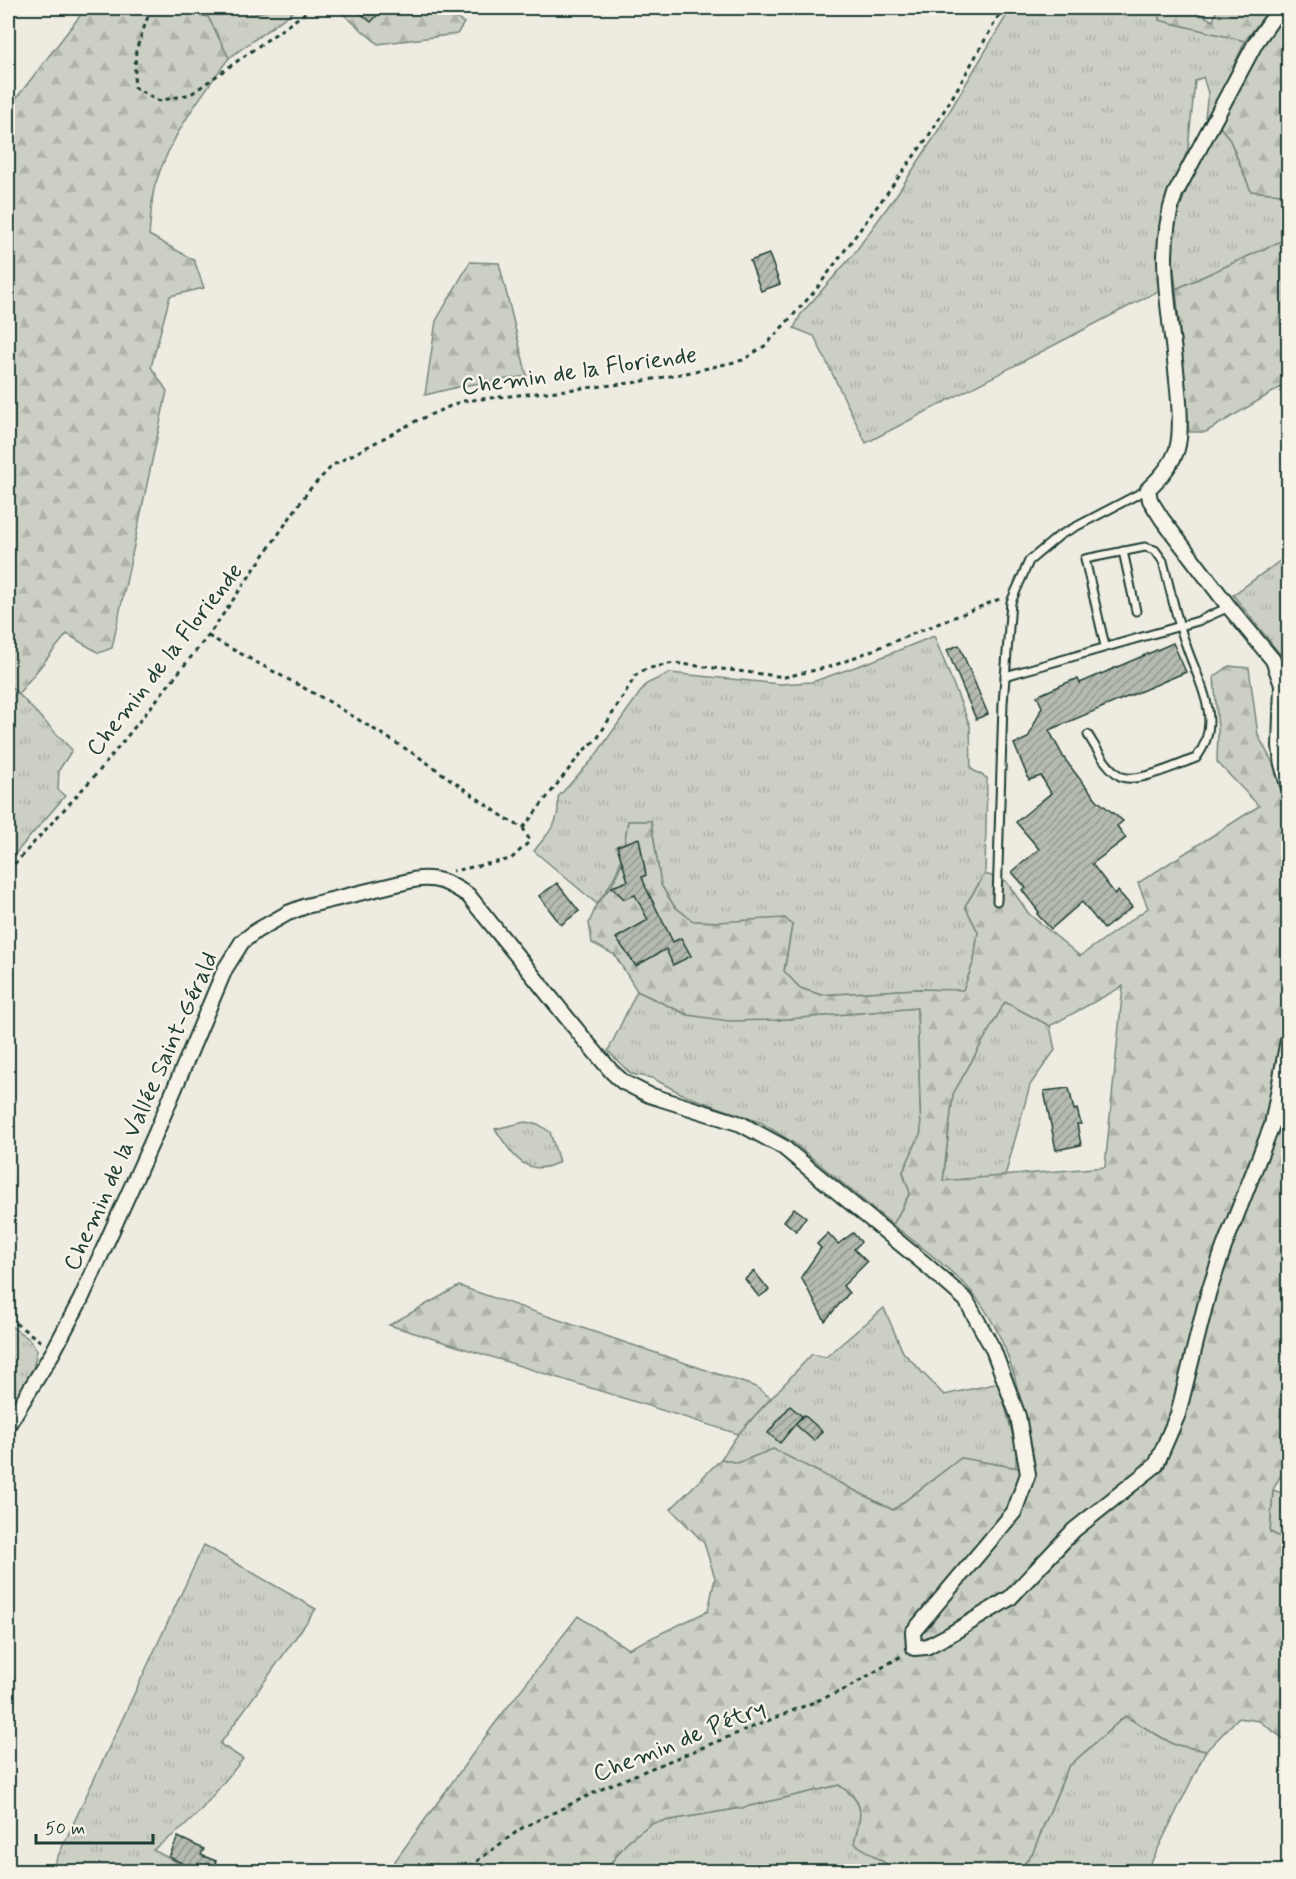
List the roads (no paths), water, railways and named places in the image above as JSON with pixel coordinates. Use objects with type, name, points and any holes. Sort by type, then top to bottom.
[{"type":"street","points":[[1280,8],[1256,42],[1175,194],[1170,209],[1166,293],[1173,333],[1179,402],[1177,448],[1163,476],[1148,489],[1150,500],[1162,519],[1273,660],[1279,673],[1283,696],[1280,746],[1288,785]]},
{"type":"street","name":"Chemin de la Vallée Saint-Gérald","points":[[8,1425],[53,1352],[81,1299],[156,1135],[225,969],[242,942],[256,931],[306,906],[413,880],[427,878],[440,880],[468,895],[584,1039],[623,1082],[649,1095],[741,1125],[783,1147],[966,1300],[993,1349],[1018,1416],[1028,1474],[1014,1512],[913,1632],[914,1648],[926,1647],[1010,1598],[1074,1530],[1156,1466],[1178,1414],[1217,1266],[1272,1125],[1288,1040]]},
{"type":"lane","points":[[997,901],[1005,676],[1011,602],[1029,561],[1060,536],[1148,489]]},
{"type":"lane","points":[[1088,735],[1104,760],[1120,776],[1134,779],[1196,758],[1202,751],[1209,729],[1209,708],[1162,561],[1155,550],[1145,547],[1085,559],[1105,646]]},
{"type":"lane","points":[[1123,551],[1136,611]]},
{"type":"lane","points":[[1005,676],[1198,621],[1229,607]]}]
